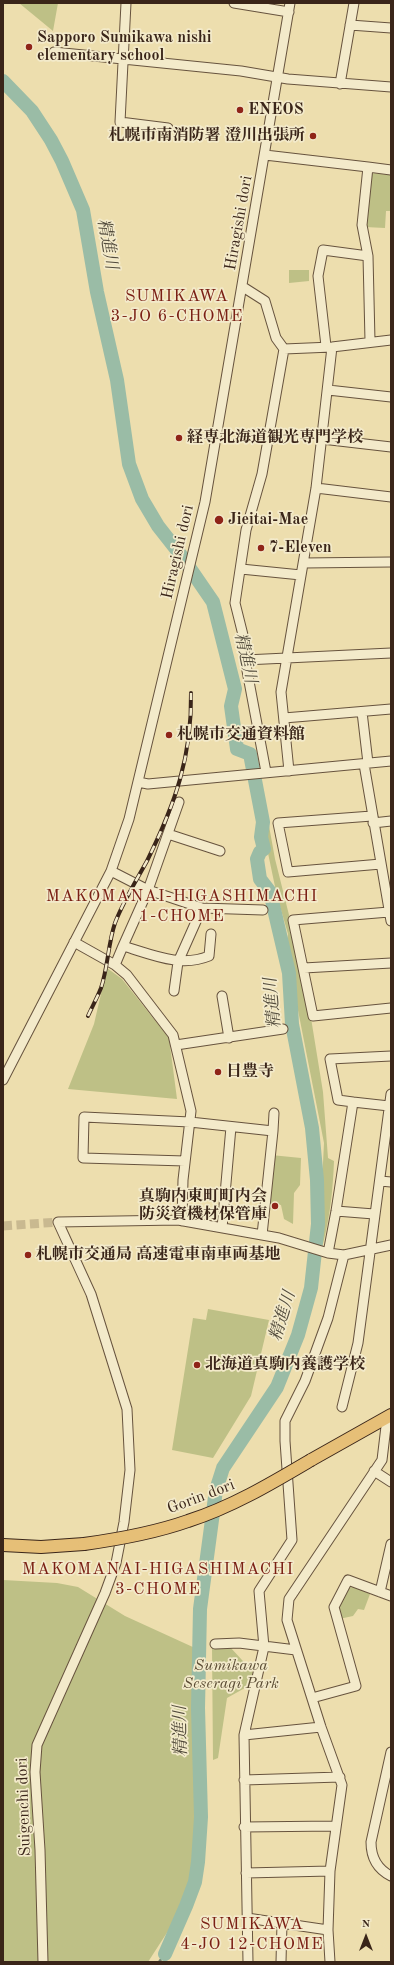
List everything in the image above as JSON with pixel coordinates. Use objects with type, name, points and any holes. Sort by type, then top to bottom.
[{"type":"main road","name":"Gorin dori","points":[[3,1545],[41,1546],[84,1544],[141,1535],[190,1521],[252,1494],[389,1417]]},
{"type":"street","points":[[126,3],[120,122],[168,128]]},
{"type":"street","points":[[234,3],[290,8]]},
{"type":"street","points":[[340,84],[354,3]]},
{"type":"street","name":"Hiragishi dori","points":[[3,1080],[111,871],[127,827],[187,583],[210,476],[290,8]]},
{"type":"street","points":[[350,24],[391,28]]},
{"type":"street","points":[[54,52],[241,71],[278,78],[391,87]]},
{"type":"street","points":[[265,155],[391,170]]},
{"type":"street","points":[[368,167],[362,225],[368,256],[370,341]]},
{"type":"street","points":[[288,771],[281,692],[316,488],[328,390],[329,346],[318,276],[323,250],[368,256]]},
{"type":"street","points":[[243,287],[265,301],[276,338],[284,349],[262,474],[246,530],[235,603],[243,635],[245,660],[263,773]]},
{"type":"street","points":[[284,349],[390,340],[391,350]]},
{"type":"street","points":[[328,390],[391,397]]},
{"type":"street","points":[[322,439],[391,447]]},
{"type":"street","points":[[316,488],[391,497]]},
{"type":"street","points":[[304,563],[391,562]]},
{"type":"street","points":[[241,569],[302,575]]},
{"type":"street","points":[[245,660],[391,653]]},
{"type":"street","points":[[284,718],[391,709]]},
{"type":"street","points":[[362,712],[366,764],[373,819],[385,870],[391,921]]},
{"type":"street","points":[[138,782],[148,784],[391,761]]},
{"type":"street","points":[[115,966],[148,890],[179,802]]},
{"type":"street","points":[[385,870],[288,872],[278,823],[373,819],[391,820]]},
{"type":"street","points":[[168,834],[220,851]]},
{"type":"street","points":[[111,871],[148,890],[202,908],[263,910]]},
{"type":"street","points":[[174,991],[178,962],[202,908]]},
{"type":"street","points":[[389,912],[294,920],[313,1016],[391,1008]]},
{"type":"street","points":[[123,946],[178,962],[192,961],[209,956],[211,934]]},
{"type":"street","points":[[74,942],[115,966],[127,975],[173,1035],[190,1111],[183,1180],[182,1221],[262,1235],[325,1252],[344,1255],[370,1251],[391,1245]]},
{"type":"street","points":[[304,968],[391,963]]},
{"type":"street","points":[[222,996],[229,1038]]},
{"type":"street","points":[[176,1045],[283,1030]]},
{"type":"street","points":[[389,1106],[338,1100],[330,1059],[391,1056]]},
{"type":"street","points":[[342,1407],[358,1343],[374,1214],[389,1130],[389,1106],[391,1094]]},
{"type":"street","points":[[325,1252],[336,1211],[353,1102]]},
{"type":"street","points":[[262,1235],[274,1113]]},
{"type":"street","points":[[185,1161],[83,1158],[84,1117],[190,1122],[273,1131]]},
{"type":"street","points":[[222,1228],[230,1127]]},
{"type":"street","points":[[380,1181],[391,1182]]},
{"type":"street","points":[[336,1211],[374,1214]]},
{"type":"street","name":"Suigenchi dori","points":[[43,1962],[40,1850],[35,1772],[37,1745],[105,1593],[116,1562],[129,1489],[129,1433],[127,1409],[91,1294],[58,1222],[182,1221]]},
{"type":"street","points":[[248,1962],[244,1827],[244,1735],[264,1647],[259,1591],[292,1540],[285,1421],[305,1381],[328,1318],[344,1255]]},
{"type":"street","points":[[330,1962],[328,1930],[330,1871],[335,1826],[342,1785],[321,1727],[287,1620],[289,1600],[382,1460],[389,1417]]},
{"type":"street","points":[[374,1470],[391,1482]]},
{"type":"street","points":[[380,1592],[391,1544]]},
{"type":"street","points":[[312,1698],[356,1686],[334,1607],[348,1580],[391,1596]]},
{"type":"street","points":[[215,1644],[239,1644],[296,1650]]},
{"type":"street","points":[[244,1735],[321,1727]]},
{"type":"street","points":[[391,1752],[371,1842],[371,1852],[375,1863],[384,1873],[391,1876]]},
{"type":"street","points":[[244,1780],[340,1777]]},
{"type":"street","points":[[244,1827],[335,1826]]},
{"type":"street","points":[[246,1873],[330,1871]]},
{"type":"street","points":[[247,1918],[328,1930]]},
{"type":"street","points":[[281,1962],[282,1923]]},
{"type":"green space","points":[[19,3],[58,3],[53,31]]},
{"type":"green space","points":[[369,173],[391,175],[391,211],[386,211],[385,228],[365,227]]},
{"type":"green space","points":[[289,270],[309,270],[309,281],[289,283]]},
{"type":"green space","points":[[260,776],[275,859],[297,947],[311,1018],[323,1092],[328,1158],[334,1161],[331,1203],[323,1244],[319,1243],[324,1143],[286,949],[288,934],[277,896],[252,777]]},
{"type":"green space","points":[[107,968],[122,979],[169,1038],[177,1099],[68,1089],[94,1024]]},
{"type":"green space","points":[[271,1155],[301,1158],[300,1185],[294,1193],[293,1224],[284,1219],[281,1205],[266,1203]]},
{"type":"green space","points":[[208,1309],[269,1320],[251,1396],[213,1458],[172,1450],[193,1318],[206,1320]]},
{"type":"green space","points":[[3,1580],[57,1583],[78,1587],[125,1616],[195,1648],[198,1822],[191,1881],[179,1914],[148,1962],[3,1962]]},
{"type":"green space","points":[[354,1587],[370,1594],[364,1610],[358,1609],[353,1616],[339,1619],[336,1607],[346,1588]]},
{"type":"green space","name":"Sumikawa Seseragi Park","points":[[212,1647],[230,1647],[254,1673],[252,1684],[227,1698],[218,1758],[213,1760]]},
{"type":"waterway","name":"精進川","points":[[3,81],[32,111],[51,140],[62,161],[83,210],[97,292],[117,380],[129,464],[142,499],[158,526],[180,554],[213,602],[235,689],[231,706],[237,749],[250,754],[263,822],[261,837],[264,849],[260,852],[257,859],[260,879],[270,892],[289,973],[292,1024],[312,1128],[317,1180],[318,1224],[311,1288],[298,1335],[277,1387],[223,1468],[216,1490],[200,1609],[198,1708],[201,1817],[198,1862],[195,1882],[165,1954]]},
{"type":"waterway","name":"精進川","points":[[159,1962],[165,1954]]},
{"type":"tunnel","points":[[3,1226],[58,1222]]},
{"type":"railway","points":[[88,1016],[103,980],[111,939],[118,915],[157,840],[166,820],[180,780],[185,759],[191,716],[191,693]]},
{"type":"place","name":"Sapporo Sumikawa nishi elementary school","points":[[29,47]]},
{"type":"place","name":"ENEOS","points":[[240,110]]},
{"type":"place","name":"札幌市南消防署 澄川出張所","points":[[313,136]]},
{"type":"place","name":"経専北海道観光専門学校","points":[[179,438]]},
{"type":"place","name":"Jieitai-Mae","points":[[219,520]]},
{"type":"place","name":"7-Eleven","points":[[261,548]]},
{"type":"place","name":"札幌市交通資料館","points":[[169,735]]},
{"type":"place","name":"日豊寺","points":[[218,1072]]},
{"type":"place","name":"真駒内東町町内会 防災資機材保管庫","points":[[275,1206]]},
{"type":"place","name":"札幌市交通局 高速電車南車両基地","points":[[28,1255]]},
{"type":"place","name":"北海道真駒内養護学校","points":[[197,1365]]},
{"type":"district","name":"SUMIKAWA 3-JO 6-CHOME","points":[[177,307]]},
{"type":"district","name":"MAKOMANAI-HIGASHIMACHI 1-CHOME","points":[[182,907]]},
{"type":"district","name":"MAKOMANAI-HIGASHIMACHI 3-CHOME","points":[[158,1580]]},
{"type":"district","name":"SUMIKAWA 4-JO 12-CHOME","points":[[252,1935]]}]
